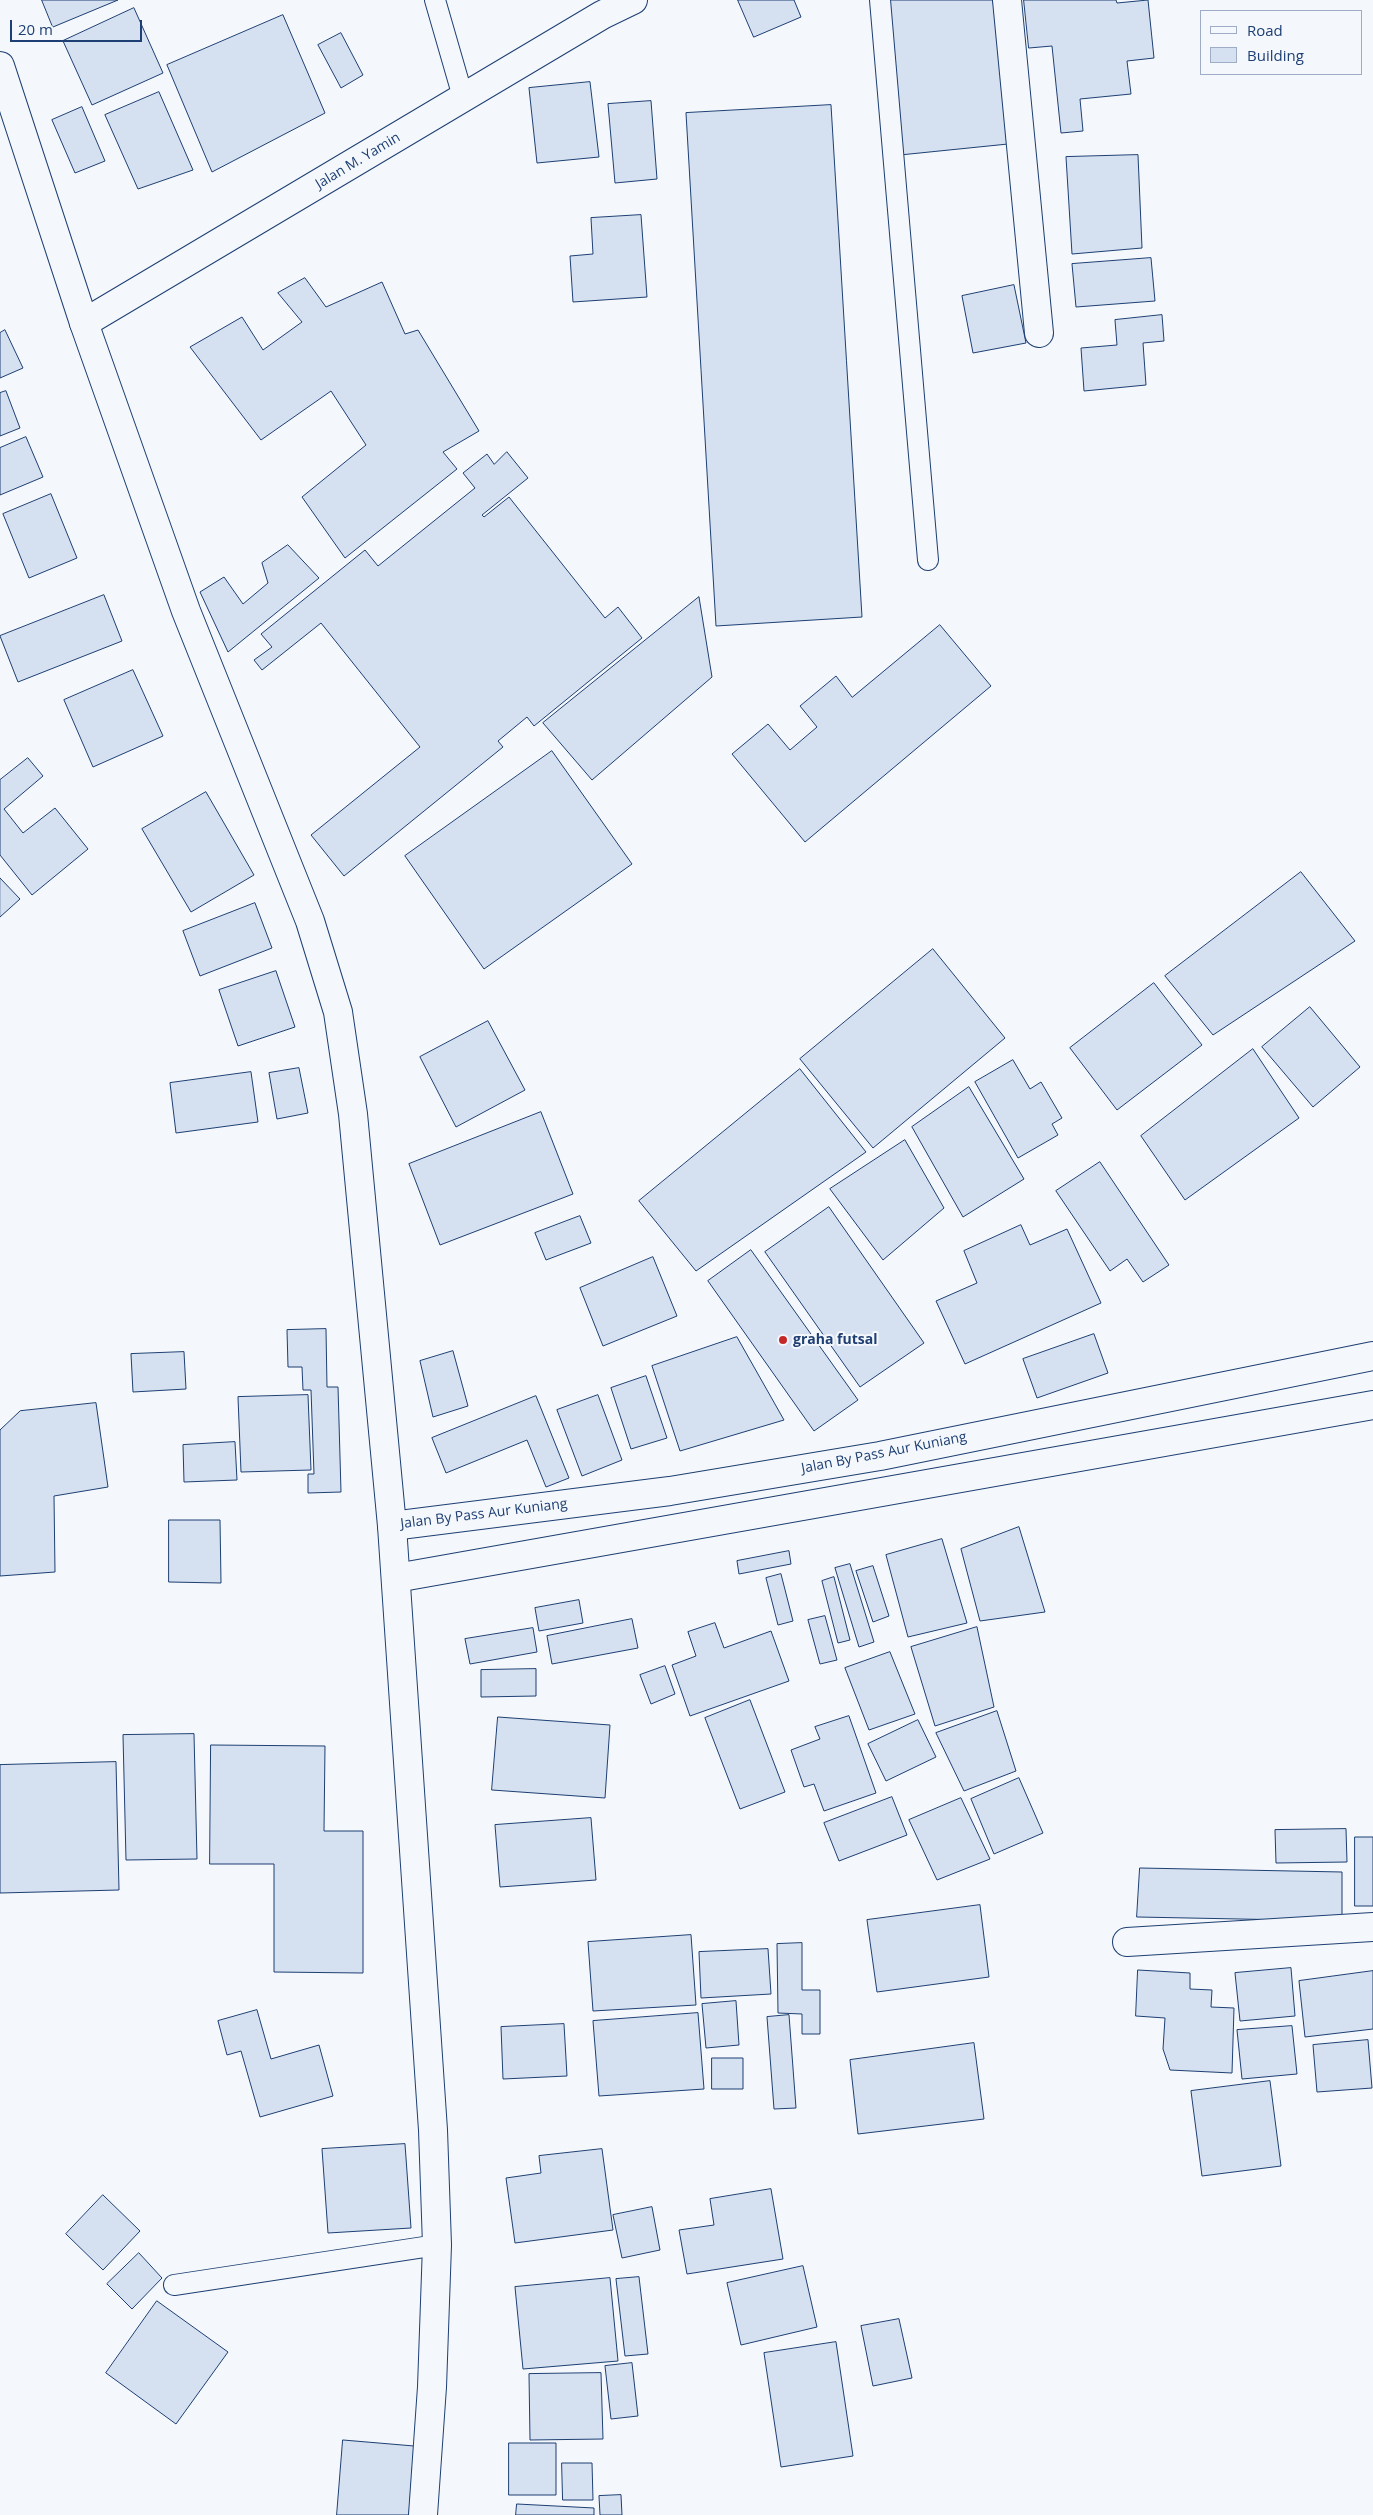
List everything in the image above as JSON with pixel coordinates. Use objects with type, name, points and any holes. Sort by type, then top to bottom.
[{"type":"main road","name":"Jalan M. Yamin","points":[[84,323],[602,15],[633,0]]},
{"type":"main road","points":[[1007,0],[1039,333]]},
{"type":"main road","points":[[0,66],[84,323],[186,611],[310,921],[338,1012],[353,1114],[392,1526],[433,2130],[437,2245],[432,2387],[423,2515]]},
{"type":"main road","name":"Jalan By Pass Aur Kuniang","points":[[392,1526],[670,1491],[880,1456],[1373,1356]]},
{"type":"main road","points":[[396,1578],[1373,1405]]},
{"type":"main road","points":[[1127,1942],[1373,1927]]},
{"type":"lane","points":[[434,0],[463,97]]},
{"type":"lane","points":[[880,0],[928,560]]},
{"type":"lane","points":[[174,2285],[437,2245]]},
{"type":"building","points":[[42,0],[118,0],[53,27]]},
{"type":"building","points":[[738,0],[794,0],[801,17],[754,37]]},
{"type":"building","points":[[884,0],[993,0],[1008,144],[900,155]]},
{"type":"building","points":[[1024,0],[1116,0],[1117,3],[1148,0],[1154,58],[1127,61],[1131,94],[1080,99],[1083,131],[1061,133],[1052,46],[1029,48]]},
{"type":"building","points":[[134,8],[163,73],[92,105],[63,41]]},
{"type":"building","points":[[283,15],[325,113],[212,172],[167,65]]},
{"type":"building","points":[[341,33],[363,75],[341,88],[318,45]]},
{"type":"building","points":[[590,82],[599,157],[537,163],[529,88]]},
{"type":"building","points":[[159,92],[193,170],[138,189],[105,115]]},
{"type":"building","points":[[651,101],[657,179],[615,183],[608,104]]},
{"type":"building","points":[[831,105],[862,617],[716,626],[686,113]]},
{"type":"building","points":[[82,107],[105,161],[75,173],[52,120]]},
{"type":"building","points":[[1138,155],[1142,248],[1072,254],[1066,157]]},
{"type":"building","points":[[641,215],[647,297],[573,302],[570,256],[593,254],[591,218]]},
{"type":"building","points":[[1151,258],[1155,301],[1076,307],[1072,264]]},
{"type":"building","points":[[305,278],[326,307],[382,282],[405,334],[418,330],[479,431],[443,452],[457,469],[345,558],[302,497],[366,445],[331,391],[261,440],[190,347],[242,317],[263,350],[302,322],[278,293]]},
{"type":"building","points":[[1014,285],[1026,343],[973,353],[962,296]]},
{"type":"building","points":[[1162,315],[1164,341],[1143,343],[1146,385],[1084,391],[1081,348],[1117,345],[1115,320]]},
{"type":"building","points":[[5,330],[23,368],[0,378],[0,333]]},
{"type":"building","points":[[6,391],[20,428],[0,436],[0,393]]},
{"type":"building","points":[[26,437],[43,477],[0,495],[0,448]]},
{"type":"building","points":[[507,452],[528,478],[482,515],[484,517],[509,497],[605,618],[618,607],[642,638],[534,726],[527,717],[498,741],[503,747],[344,876],[311,835],[420,747],[321,623],[262,670],[254,660],[272,647],[261,634],[365,550],[378,566],[475,488],[463,473],[487,454],[494,464]]},
{"type":"building","points":[[51,494],[77,558],[29,578],[3,514]]},
{"type":"building","points":[[288,545],[319,578],[228,652],[200,592],[224,577],[243,604],[268,583],[262,563]]},
{"type":"building","points":[[104,595],[122,641],[18,682],[0,636]]},
{"type":"building","points":[[699,597],[712,677],[592,780],[543,723]]},
{"type":"building","points":[[940,625],[991,686],[805,842],[732,754],[768,724],[790,750],[817,727],[800,706],[836,676],[852,697]]},
{"type":"building","points":[[133,670],[163,736],[93,767],[64,700]]},
{"type":"building","points":[[552,751],[632,864],[484,969],[405,856]]},
{"type":"building","points":[[28,758],[43,776],[4,809],[23,833],[55,808],[88,849],[32,895],[0,855],[0,780]]},
{"type":"building","points":[[206,792],[254,875],[191,912],[142,829]]},
{"type":"building","points":[[1301,872],[1355,941],[1213,1035],[1165,976]]},
{"type":"building","points":[[0,878],[20,899],[0,917]]},
{"type":"building","points":[[255,903],[272,948],[200,976],[183,931]]},
{"type":"building","points":[[933,949],[1005,1038],[873,1148],[800,1059]]},
{"type":"building","points":[[276,971],[295,1027],[238,1046],[219,990]]},
{"type":"building","points":[[1154,983],[1202,1045],[1117,1110],[1070,1048]]},
{"type":"building","points":[[1310,1007],[1360,1067],[1313,1107],[1262,1047]]},
{"type":"building","points":[[488,1021],[525,1090],[456,1127],[420,1057]]},
{"type":"building","points":[[1253,1049],[1299,1118],[1185,1200],[1141,1136]]},
{"type":"building","points":[[1013,1060],[1030,1089],[1041,1082],[1062,1118],[1052,1124],[1058,1135],[1018,1158],[975,1082]]},
{"type":"building","points":[[299,1068],[308,1113],[277,1119],[269,1073]]},
{"type":"building","points":[[800,1069],[866,1152],[696,1271],[639,1201]]},
{"type":"building","points":[[251,1072],[258,1122],[176,1133],[170,1083]]},
{"type":"building","points":[[969,1087],[1024,1179],[963,1217],[912,1127]]},
{"type":"building","points":[[541,1112],[573,1194],[440,1245],[409,1164]]},
{"type":"building","points":[[905,1140],[944,1208],[883,1260],[830,1189]]},
{"type":"building","points":[[1100,1162],[1169,1265],[1143,1282],[1127,1259],[1110,1271],[1056,1191]]},
{"type":"building","points":[[829,1207],[924,1343],[860,1387],[765,1252]]},
{"type":"building","points":[[580,1216],[591,1243],[546,1260],[535,1233]]},
{"type":"building","points":[[1021,1225],[1030,1245],[1067,1229],[1101,1303],[965,1364],[936,1301],[977,1283],[964,1251]]},
{"type":"building","name":"graha futsal","points":[[751,1250],[858,1400],[814,1431],[708,1281]]},
{"type":"building","points":[[653,1257],[677,1316],[603,1346],[580,1288]]},
{"type":"building","points":[[326,1329],[327,1387],[338,1387],[341,1492],[308,1493],[308,1474],[314,1474],[311,1390],[303,1390],[302,1367],[288,1367],[287,1330]]},
{"type":"building","points":[[1094,1334],[1108,1373],[1037,1398],[1023,1359]]},
{"type":"building","points":[[737,1337],[784,1420],[680,1451],[652,1366]]},
{"type":"building","points":[[453,1351],[468,1406],[433,1417],[420,1361]]},
{"type":"building","points":[[184,1352],[186,1389],[133,1392],[131,1354]]},
{"type":"building","points":[[646,1376],[667,1438],[631,1449],[611,1388]]},
{"type":"building","points":[[308,1395],[311,1470],[241,1472],[238,1397]]},
{"type":"building","points":[[598,1395],[622,1460],[582,1476],[557,1410]]},
{"type":"building","points":[[536,1396],[569,1478],[546,1487],[527,1440],[446,1473],[432,1438]]},
{"type":"building","points":[[96,1403],[108,1487],[54,1496],[55,1572],[0,1576],[0,1430],[20,1411]]},
{"type":"building","points":[[235,1442],[237,1480],[184,1482],[183,1445]]},
{"type":"building","points":[[169,1520],[220,1520],[221,1583],[169,1582]]},
{"type":"building","points":[[1019,1527],[1045,1612],[980,1621],[961,1549]]},
{"type":"building","points":[[942,1539],[967,1623],[908,1637],[886,1555]]},
{"type":"building","points":[[789,1551],[791,1564],[739,1574],[737,1561]]},
{"type":"building","points":[[850,1564],[874,1642],[859,1647],[835,1568]]},
{"type":"building","points":[[873,1566],[889,1616],[873,1622],[856,1571]]},
{"type":"building","points":[[781,1574],[793,1621],[778,1625],[766,1578]]},
{"type":"building","points":[[834,1577],[850,1640],[838,1643],[822,1581]]},
{"type":"building","points":[[579,1600],[583,1623],[539,1631],[535,1608]]},
{"type":"building","points":[[825,1616],[837,1660],[820,1664],[808,1620]]},
{"type":"building","points":[[632,1619],[638,1648],[552,1664],[547,1636]]},
{"type":"building","points":[[715,1623],[724,1648],[771,1631],[789,1681],[690,1716],[672,1665],[696,1656],[688,1632]]},
{"type":"building","points":[[977,1627],[994,1707],[935,1726],[911,1647]]},
{"type":"building","points":[[533,1628],[537,1652],[470,1664],[465,1639]]},
{"type":"building","points":[[890,1652],[915,1714],[869,1730],[845,1668]]},
{"type":"building","points":[[665,1666],[675,1694],[651,1704],[640,1675]]},
{"type":"building","points":[[536,1669],[536,1696],[481,1697],[481,1670]]},
{"type":"building","points":[[750,1700],[785,1792],[740,1809],[705,1718]]},
{"type":"building","points":[[997,1711],[1016,1771],[964,1791],[936,1733]]},
{"type":"building","points":[[849,1716],[876,1793],[824,1811],[814,1784],[804,1787],[791,1750],[820,1739],[815,1727]]},
{"type":"building","points":[[498,1717],[610,1725],[605,1798],[492,1790]]},
{"type":"building","points":[[918,1720],[936,1757],[886,1781],[868,1744]]},
{"type":"building","points":[[194,1734],[197,1859],[126,1860],[123,1735]]},
{"type":"building","points":[[211,1745],[325,1746],[324,1831],[363,1831],[363,1973],[274,1972],[274,1864],[210,1864]]},
{"type":"building","points":[[116,1762],[119,1890],[0,1893],[0,1765]]},
{"type":"building","points":[[1019,1778],[1043,1833],[994,1854],[971,1799]]},
{"type":"building","points":[[892,1797],[907,1835],[839,1861],[824,1823]]},
{"type":"building","points":[[961,1798],[990,1859],[937,1880],[909,1820]]},
{"type":"building","points":[[591,1818],[596,1880],[500,1887],[495,1825]]},
{"type":"building","points":[[1346,1829],[1347,1862],[1276,1863],[1275,1830]]},
{"type":"building","points":[[1355,1837],[1373,1837],[1373,1906],[1355,1906]]},
{"type":"building","points":[[1140,1868],[1342,1872],[1342,1921],[1137,1917]]},
{"type":"building","points":[[980,1905],[989,1977],[877,1992],[867,1920]]},
{"type":"building","points":[[691,1935],[696,2005],[593,2011],[588,1942]]},
{"type":"building","points":[[802,1943],[802,1990],[820,1990],[820,2034],[802,2034],[802,2014],[778,2013],[777,1944]]},
{"type":"building","points":[[768,1949],[771,1994],[701,1998],[699,1952]]},
{"type":"building","points":[[1291,1968],[1295,2016],[1240,2021],[1235,1973]]},
{"type":"building","points":[[1138,1970],[1190,1973],[1190,1989],[1212,1990],[1211,2007],[1234,2008],[1232,2073],[1170,2070],[1163,2049],[1165,2018],[1136,2016]]},
{"type":"building","points":[[1373,1971],[1373,2029],[1305,2037],[1299,1981]]},
{"type":"building","points":[[736,2001],[739,2045],[706,2048],[702,2004]]},
{"type":"building","points":[[257,2010],[271,2059],[319,2045],[333,2096],[260,2117],[241,2051],[227,2055],[218,2021]]},
{"type":"building","points":[[698,2013],[704,2089],[599,2096],[593,2021]]},
{"type":"building","points":[[789,2015],[796,2108],[774,2109],[767,2017]]},
{"type":"building","points":[[564,2024],[567,2076],[503,2079],[501,2027]]},
{"type":"building","points":[[1292,2026],[1297,2074],[1242,2079],[1237,2030]]},
{"type":"building","points":[[1368,2040],[1372,2088],[1317,2092],[1313,2045]]},
{"type":"building","points":[[974,2043],[984,2119],[858,2134],[850,2060]]},
{"type":"building","points":[[712,2058],[743,2058],[743,2089],[712,2089]]},
{"type":"building","points":[[1270,2081],[1281,2166],[1202,2176],[1191,2091]]},
{"type":"building","points":[[405,2144],[411,2228],[328,2233],[322,2149]]},
{"type":"building","points":[[602,2149],[613,2230],[515,2243],[506,2178],[541,2173],[539,2156]]},
{"type":"building","points":[[771,2189],[783,2259],[687,2274],[679,2230],[714,2225],[710,2199]]},
{"type":"building","points":[[103,2195],[140,2231],[103,2270],[66,2234]]},
{"type":"building","points":[[652,2207],[660,2250],[622,2258],[613,2215]]},
{"type":"building","points":[[139,2253],[162,2278],[132,2309],[107,2284]]},
{"type":"building","points":[[803,2266],[817,2327],[741,2345],[727,2283]]},
{"type":"building","points":[[639,2277],[648,2354],[625,2356],[616,2279]]},
{"type":"building","points":[[610,2278],[618,2361],[523,2369],[515,2287]]},
{"type":"building","points":[[157,2301],[228,2352],[176,2424],[106,2373]]},
{"type":"building","points":[[899,2319],[912,2378],[873,2386],[861,2326]]},
{"type":"building","points":[[836,2342],[853,2456],[781,2467],[764,2353]]},
{"type":"building","points":[[632,2363],[638,2416],[611,2419],[605,2366]]},
{"type":"building","points":[[601,2373],[603,2439],[530,2440],[529,2374]]},
{"type":"building","points":[[343,2440],[414,2446],[409,2515],[337,2515]]},
{"type":"building","points":[[509,2443],[556,2443],[556,2495],[509,2495]]},
{"type":"building","points":[[562,2463],[592,2463],[593,2500],[563,2500]]},
{"type":"building","points":[[621,2495],[622,2515],[600,2515],[599,2496]]},
{"type":"building","points":[[517,2504],[594,2508],[594,2515],[516,2515]]},
{"type":"place","name":"graha futsal","points":[[783,1340]]}]
